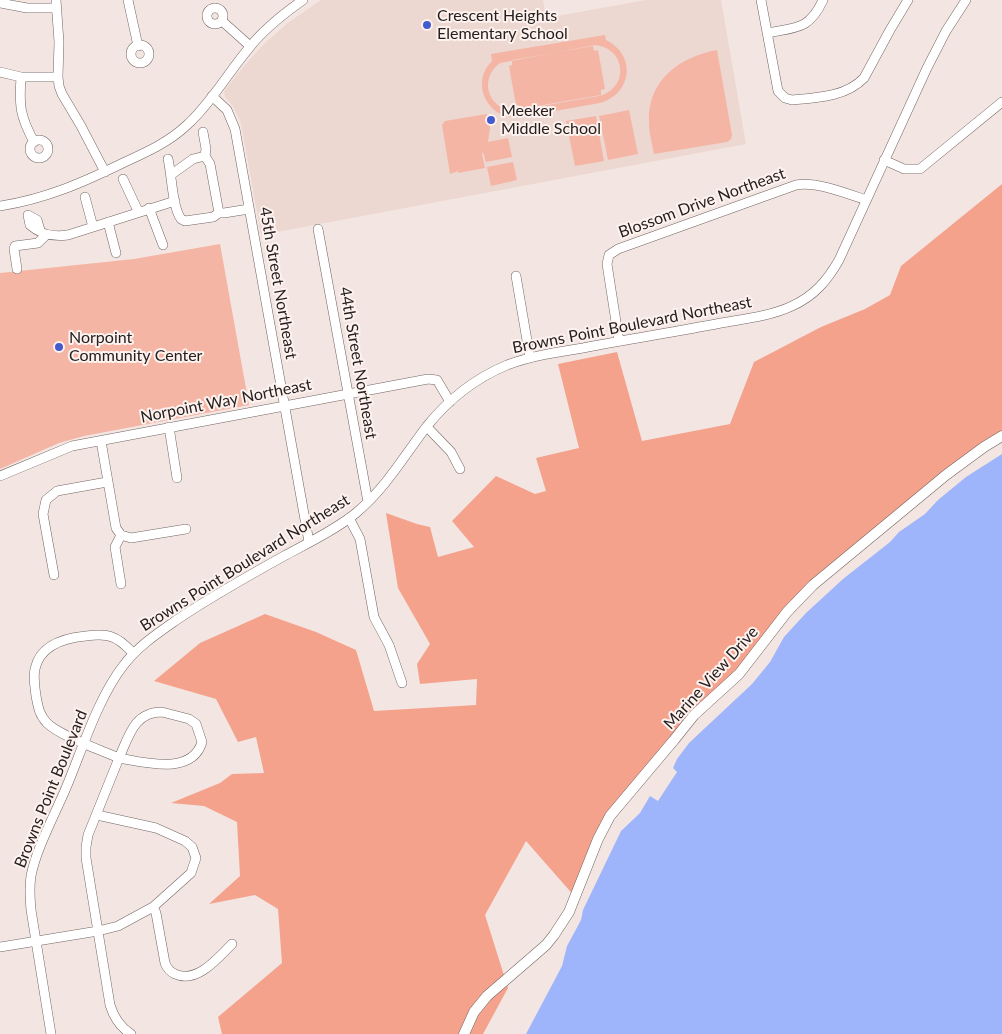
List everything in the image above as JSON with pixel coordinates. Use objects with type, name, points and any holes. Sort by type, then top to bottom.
[{"type":"main road","name":"Marine View Drive","points":[[464,1034],[474,1012],[487,996],[546,945],[554,935],[569,912],[598,839],[610,816],[694,715],[739,674],[786,612],[813,585],[946,476],[984,447],[1002,436]]},
{"type":"street","points":[[128,0],[138,46]]},
{"type":"street","points":[[0,206],[26,202],[55,194],[145,153],[170,138],[188,125],[250,46],[272,24],[303,0]]},
{"type":"street","points":[[761,0],[776,86],[781,96],[792,100],[828,95],[847,90],[858,84],[864,78],[908,0]]},
{"type":"street","points":[[768,33],[807,24],[818,12],[824,0]]},
{"type":"street","name":"Browns Point Boulevard Northeast","points":[[133,653],[153,636],[235,583],[349,518],[385,485],[427,427],[450,402],[483,377],[505,366],[530,358],[757,316],[780,311],[804,300],[825,282],[833,271],[936,48],[966,0]]},
{"type":"street","points":[[0,3],[27,8],[56,4],[59,42],[58,77],[62,94],[105,172]]},
{"type":"street","points":[[222,21],[250,46]]},
{"type":"street","points":[[0,72],[21,77],[58,77]]},
{"type":"street","points":[[21,77],[20,108],[22,118],[34,142]]},
{"type":"street","name":"45th Street Northeast","points":[[212,96],[227,110],[236,129],[309,542]]},
{"type":"street","points":[[884,160],[904,169],[920,169],[1002,102]]},
{"type":"street","points":[[203,132],[218,212]]},
{"type":"street","points":[[172,174],[193,159],[206,156]]},
{"type":"street","points":[[168,159],[175,201],[181,219],[185,221],[213,217],[218,212]]},
{"type":"street","points":[[123,179],[138,212]]},
{"type":"street","name":"Blossom Drive Northeast","points":[[620,341],[607,270],[607,258],[618,248],[796,185],[811,185],[866,200]]},
{"type":"street","points":[[85,197],[93,227]]},
{"type":"street","points":[[43,233],[68,235],[175,201]]},
{"type":"street","points":[[26,202],[28,215],[36,220],[43,233]]},
{"type":"street","points":[[149,208],[163,245]]},
{"type":"street","points":[[218,212],[224,214],[249,209]]},
{"type":"street","points":[[108,222],[116,253]]},
{"type":"street","name":"44th Street Northeast","points":[[318,229],[368,502]]},
{"type":"street","points":[[17,269],[15,246],[38,243],[43,233]]},
{"type":"street","points":[[516,276],[530,358]]},
{"type":"street","name":"Norpoint Way Northeast","points":[[0,476],[72,446],[408,382],[437,380],[450,402]]},
{"type":"street","points":[[169,427],[178,478]]},
{"type":"street","points":[[427,427],[450,452],[460,469]]},
{"type":"street","points":[[101,441],[116,528],[121,535],[131,538],[186,529]]},
{"type":"street","points":[[54,575],[43,514],[44,505],[49,496],[57,491],[107,482]]},
{"type":"street","points":[[349,518],[360,539],[374,618],[389,645],[402,683]]},
{"type":"street","points":[[121,535],[115,547],[121,584]]},
{"type":"street","points":[[131,1034],[122,1027],[112,1010],[86,847],[88,835],[98,815],[120,758],[135,724],[147,714],[162,712],[189,719],[196,724],[201,735],[201,744],[196,753],[180,763],[151,763],[120,758],[55,730],[43,719],[38,711],[34,680],[38,660],[47,648],[57,642],[70,638],[95,635],[114,638],[133,653]]},
{"type":"street","name":"Browns Point Boulevard","points":[[51,1034],[30,900],[31,874],[108,689],[133,653]]},
{"type":"street","points":[[0,947],[98,931],[124,923],[153,907],[191,873],[196,858],[192,847],[177,837],[156,828],[98,815]]},
{"type":"street","points":[[153,907],[156,913],[165,963],[174,974],[184,977],[201,972],[232,944]]},
{"type":"shaded area","name":"Meeker Middle School","points":[[321,0],[543,0],[546,18],[646,0],[721,0],[746,144],[261,235],[241,123],[233,106],[225,97],[224,91],[265,43],[289,22]]},
{"type":"shaded area","points":[[605,35],[606,40],[623,55],[627,74],[619,91],[611,98],[600,103],[511,117],[502,115],[494,110],[487,102],[483,93],[482,80],[486,68],[492,61],[491,54]],"holes":[[[595,45],[613,53],[618,60],[620,77],[616,85],[609,92],[599,96],[513,111],[504,109],[497,104],[489,92],[490,76],[493,69],[500,63]]]},
{"type":"shaded area","points":[[593,46],[594,51],[598,50],[605,89],[601,90],[601,95],[520,109],[519,105],[516,105],[509,66],[512,65],[512,60]]},
{"type":"shaded area","points":[[717,50],[732,135],[731,139],[727,142],[654,154],[649,126],[653,94],[668,73],[678,65],[703,53]]},
{"type":"shaded area","points":[[629,110],[638,154],[608,160],[599,116]]},
{"type":"shaded area","points":[[487,114],[490,128],[488,142],[508,138],[512,157],[486,162],[483,152],[485,168],[458,173],[458,171],[450,174],[442,125],[445,121]]},
{"type":"shaded area","points":[[596,116],[604,161],[575,166],[566,121]]},
{"type":"shaded area","points":[[513,162],[517,180],[491,186],[487,167]]},
{"type":"shaded area","points":[[1002,184],[1002,434],[813,585],[664,753],[598,839],[576,898],[526,841],[485,915],[508,988],[483,1034],[222,1034],[218,1017],[282,963],[278,909],[255,895],[209,904],[240,876],[237,822],[204,806],[171,803],[220,783],[232,774],[264,773],[256,737],[238,742],[216,699],[154,681],[200,643],[265,614],[316,632],[356,650],[374,711],[476,705],[477,679],[420,684],[417,664],[430,644],[398,588],[386,513],[430,527],[438,557],[474,547],[452,521],[496,476],[535,494],[546,491],[536,458],[579,448],[558,364],[617,352],[642,441],[730,424],[754,362],[821,327],[865,309],[890,295],[901,266]]},
{"type":"shaded area","points":[[220,244],[249,405],[84,436],[59,443],[0,469],[0,273],[134,259]]},
{"type":"water","points":[[1002,454],[1002,1034],[526,1034],[562,966],[567,946],[581,920],[583,910],[621,831],[640,813],[650,796],[658,801],[677,772],[673,768],[689,743],[752,684],[770,662],[784,637],[806,613],[843,579],[890,542],[899,532],[925,514],[938,500],[966,477]]},
{"type":"place","name":"Crescent Heights Elementary School","points":[[427,25]]},
{"type":"place","name":"Meeker Middle School","points":[[491,120]]},
{"type":"place","name":"Norpoint Community Center","points":[[59,347]]}]
